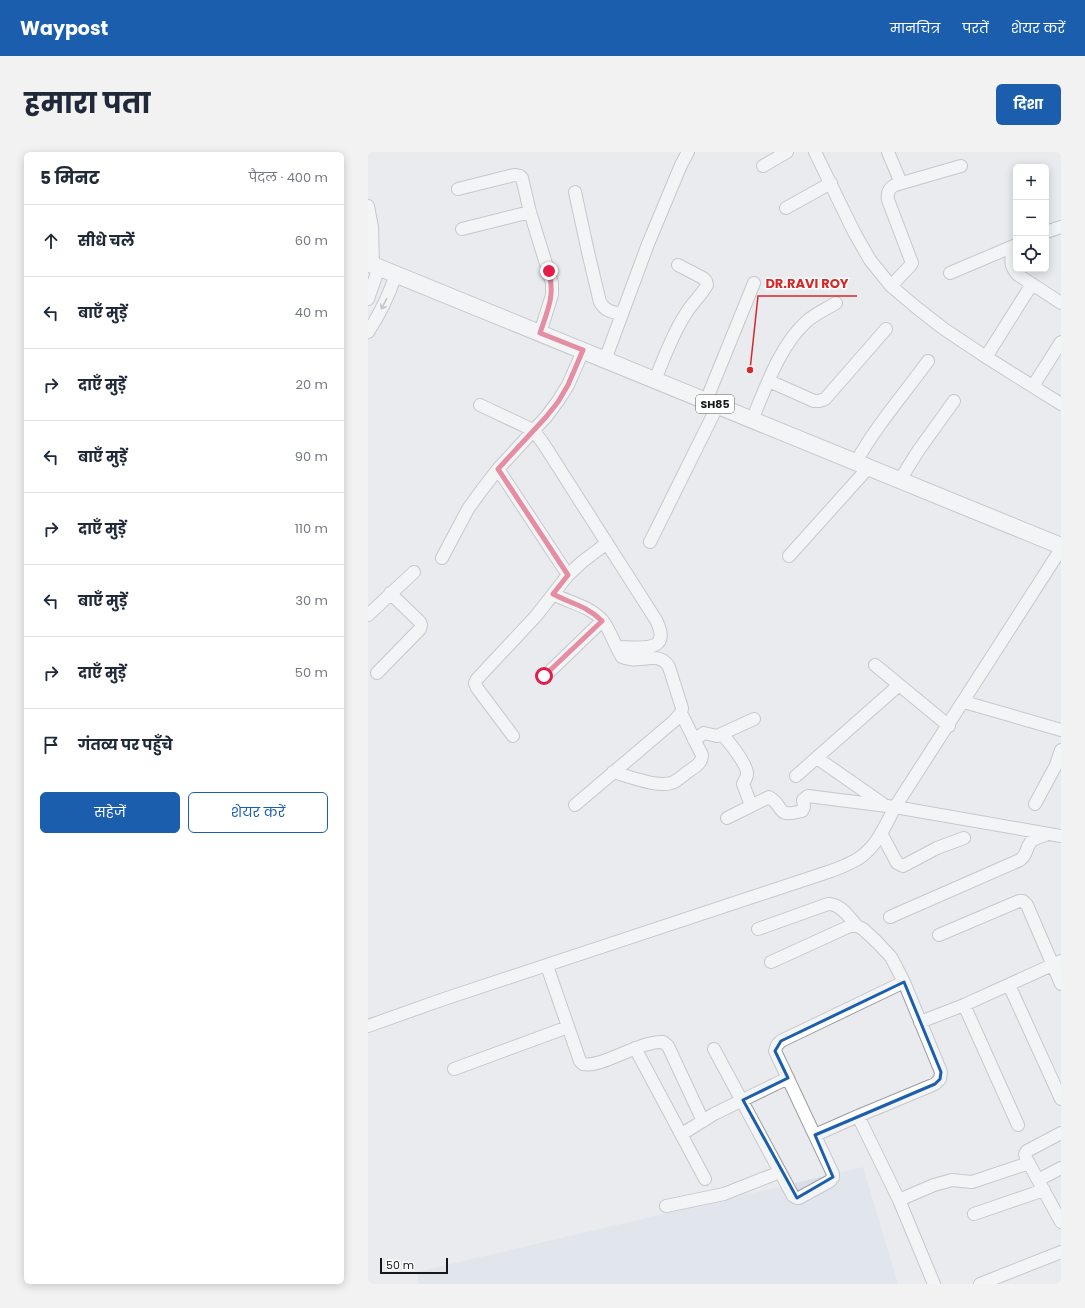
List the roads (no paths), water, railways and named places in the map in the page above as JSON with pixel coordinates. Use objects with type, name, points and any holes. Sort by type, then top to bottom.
[{"type":"main road","name":"SH85","points":[[373,265],[1061,546]]},
{"type":"street","points":[[605,360],[621,314],[681,165],[688,152]]},
{"type":"street","points":[[763,166],[787,152]]},
{"type":"street","points":[[816,152],[854,232],[870,260],[891,286],[944,329],[1061,404]]},
{"type":"street","points":[[888,152],[901,183]]},
{"type":"street","points":[[891,286],[912,262],[888,200],[890,188],[901,183],[961,166]]},
{"type":"street","points":[[458,189],[517,174],[522,178],[530,212],[552,283],[552,295],[540,333]]},
{"type":"street","points":[[786,208],[831,183]]},
{"type":"street","points":[[576,192],[600,302],[603,308],[621,314]]},
{"type":"street","points":[[368,206],[372,228],[373,265],[368,299]]},
{"type":"street","points":[[462,229],[530,212]]},
{"type":"street","points":[[1049,231],[1061,227]]},
{"type":"street","points":[[950,272],[1013,247]]},
{"type":"street","points":[[1013,254],[1011,262],[1013,270]]},
{"type":"street","points":[[655,380],[676,329],[686,312],[700,296],[707,285],[706,280],[678,265]]},
{"type":"street","points":[[1015,272],[1061,303]]},
{"type":"street","points":[[368,332],[388,296],[396,274]]},
{"type":"street","points":[[650,542],[712,403],[754,283]]},
{"type":"street","points":[[986,357],[1032,284]]},
{"type":"street","points":[[752,420],[782,354],[794,335],[808,320],[836,303]]},
{"type":"street","points":[[769,381],[819,402],[825,399],[886,329]]},
{"type":"street","points":[[1033,386],[1061,342]]},
{"type":"street","points":[[442,558],[468,509],[498,469],[558,402],[568,385],[583,350]]},
{"type":"street","points":[[789,556],[862,465],[874,432],[928,361]]},
{"type":"street","points":[[900,480],[926,439],[954,402]]},
{"type":"street","points":[[480,405],[533,430],[543,443],[656,620],[661,630],[661,637],[658,644],[650,648],[618,648]]},
{"type":"street","points":[[498,469],[568,575]]},
{"type":"street","points":[[513,736],[477,688],[475,683],[477,679],[514,640],[568,575],[607,543]]},
{"type":"street","points":[[368,1026],[444,999],[831,871],[862,856],[873,846],[881,833],[891,806],[949,726],[1061,549]]},
{"type":"street","points":[[368,615],[414,572]]},
{"type":"street","points":[[377,673],[420,629],[421,626],[420,622],[390,593]]},
{"type":"street","points":[[553,594],[582,606],[594,613],[602,621],[622,657],[626,659],[658,658],[667,662],[670,667],[682,708],[681,713],[702,755],[702,760],[699,764],[674,782],[666,784],[654,783],[613,772]]},
{"type":"street","points":[[544,676],[602,621]]},
{"type":"street","points":[[875,665],[949,726]]},
{"type":"street","points":[[796,776],[899,685]]},
{"type":"street","points":[[964,702],[1061,730]]},
{"type":"street","points":[[575,805],[674,721],[681,713]]},
{"type":"street","points":[[694,740],[704,733],[717,736],[754,719]]},
{"type":"street","points":[[722,734],[737,754],[746,771],[747,774],[743,784],[751,805]]},
{"type":"street","points":[[1035,804],[1056,765],[1061,750]]},
{"type":"street","points":[[817,758],[891,806]]},
{"type":"street","points":[[726,818],[769,797],[784,813],[790,814],[802,811],[804,806],[803,800],[808,796],[891,806],[1061,836]]},
{"type":"street","points":[[881,833],[897,863],[903,866],[938,848],[964,838]]},
{"type":"street","points":[[890,917],[1020,860],[1024,857],[1030,843],[1033,840],[1048,834]]},
{"type":"street","points":[[939,935],[1019,901],[1023,902],[1027,905],[1057,964],[1061,984]]},
{"type":"street","points":[[758,929],[828,904],[834,904],[840,907],[857,926],[868,934],[891,957],[904,982],[941,1072],[940,1079],[935,1084],[815,1135]]},
{"type":"street","points":[[771,962],[850,926],[857,926]]},
{"type":"street","points":[[920,1022],[964,1005],[1057,964]]},
{"type":"street","points":[[547,966],[580,1061],[583,1064],[592,1065],[635,1048],[658,1041],[663,1042],[668,1046],[703,1121]]},
{"type":"street","points":[[714,1049],[793,1196],[797,1198],[832,1179],[833,1174],[775,1050],[777,1045],[781,1041],[904,982]]},
{"type":"street","points":[[1009,985],[1061,1099]]},
{"type":"street","points":[[964,1005],[1018,1125]]},
{"type":"street","points":[[454,1069],[568,1027]]},
{"type":"street","points":[[635,1048],[705,1179]]},
{"type":"street","points":[[682,1134],[742,1100],[788,1078]]},
{"type":"street","points":[[858,1116],[899,1200],[934,1284]]},
{"type":"street","points":[[1061,1133],[1027,1151],[1026,1154],[1026,1158],[1061,1222]]},
{"type":"street","points":[[899,1200],[934,1185],[952,1180],[972,1182],[1029,1163]]},
{"type":"street","points":[[974,1214],[1041,1185],[1061,1168]]},
{"type":"street","points":[[666,1206],[724,1194],[780,1172]]},
{"type":"street","points":[[980,1284],[1061,1252]]},
{"type":"place","name":"DR.RAVI ROY","points":[[750,370]]}]
